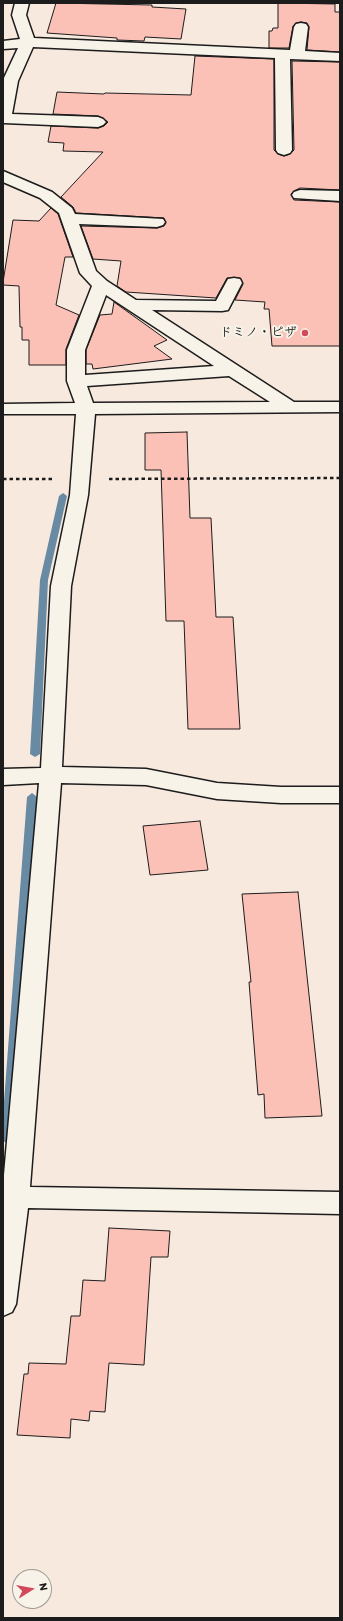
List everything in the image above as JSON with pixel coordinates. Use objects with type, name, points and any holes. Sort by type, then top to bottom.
[{"type":"street","points":[[22,3],[19,15],[28,42],[10,81],[4,118],[98,122]]},
{"type":"street","points":[[297,55],[301,27]]},
{"type":"street","points":[[3,45],[28,42],[340,57]]},
{"type":"street","points":[[282,54],[284,150]]},
{"type":"street","points":[[3,176],[46,194],[66,211],[88,273],[101,285],[290,407]]},
{"type":"street","points":[[300,195],[340,196]]},
{"type":"street","points":[[69,219],[157,222]]},
{"type":"street","points":[[132,305],[222,306],[234,283]]},
{"type":"street","points":[[3,1304],[10,1197],[52,775],[61,586],[81,479],[86,408],[76,380],[76,350],[101,285]]},
{"type":"street","points":[[76,380],[232,370]]},
{"type":"street","points":[[3,409],[340,407]]},
{"type":"street","points":[[3,777],[52,775],[146,777],[217,791],[281,795],[340,795]]},
{"type":"street","points":[[10,1197],[340,1203]]},
{"type":"path","points":[[3,479],[340,478]]},
{"type":"building","points":[[56,3],[152,5],[152,7],[186,9],[181,39],[145,37],[144,41],[117,40],[117,38],[47,33]]},
{"type":"building","points":[[278,3],[335,4],[335,12],[340,12],[340,52],[307,50],[309,27],[307,23],[301,22],[296,23],[293,26],[289,48],[269,48],[269,31],[272,31],[273,28],[278,28]]},
{"type":"building","points":[[195,56],[274,59],[274,150],[278,154],[284,156],[290,154],[294,150],[292,61],[340,62],[340,190],[300,188],[291,194],[294,200],[340,202],[340,346],[272,346],[269,309],[264,309],[265,302],[235,300],[243,284],[240,278],[227,278],[216,298],[126,292],[117,286],[121,261],[93,259],[81,226],[157,228],[164,226],[166,223],[164,218],[76,213],[73,207],[61,197],[103,152],[63,151],[64,143],[48,142],[51,126],[98,128],[104,126],[108,122],[98,116],[53,114],[57,92],[191,95]]},
{"type":"building","points":[[51,208],[58,214],[73,257],[65,257],[56,305],[79,315],[66,349],[66,365],[29,365],[29,340],[22,340],[22,327],[20,327],[19,286],[3,285],[3,282],[13,220],[39,221]]},
{"type":"building","points":[[114,302],[167,340],[154,346],[172,359],[93,369],[92,364],[86,364],[86,350],[100,315],[112,314]]},
{"type":"building","points":[[187,432],[190,518],[211,518],[216,617],[233,617],[240,729],[188,729],[184,621],[166,621],[161,470],[145,470],[145,433]]},
{"type":"building","points":[[200,821],[208,870],[150,875],[143,826]]},
{"type":"building","points":[[298,892],[322,1116],[265,1118],[264,1094],[258,1095],[249,982],[251,982],[242,894]]},
{"type":"building","points":[[109,1228],[170,1231],[168,1257],[151,1257],[144,1365],[109,1363],[105,1412],[90,1411],[89,1421],[71,1419],[70,1438],[17,1435],[24,1374],[28,1374],[29,1363],[66,1364],[71,1316],[80,1316],[83,1280],[105,1281]]},
{"type":"waterway","points":[[35,754],[44,580],[63,496]]},
{"type":"waterway","points":[[7,1138],[32,797]]},
{"type":"place","name":"ドミノ・ピザ","points":[[305,333]]}]
